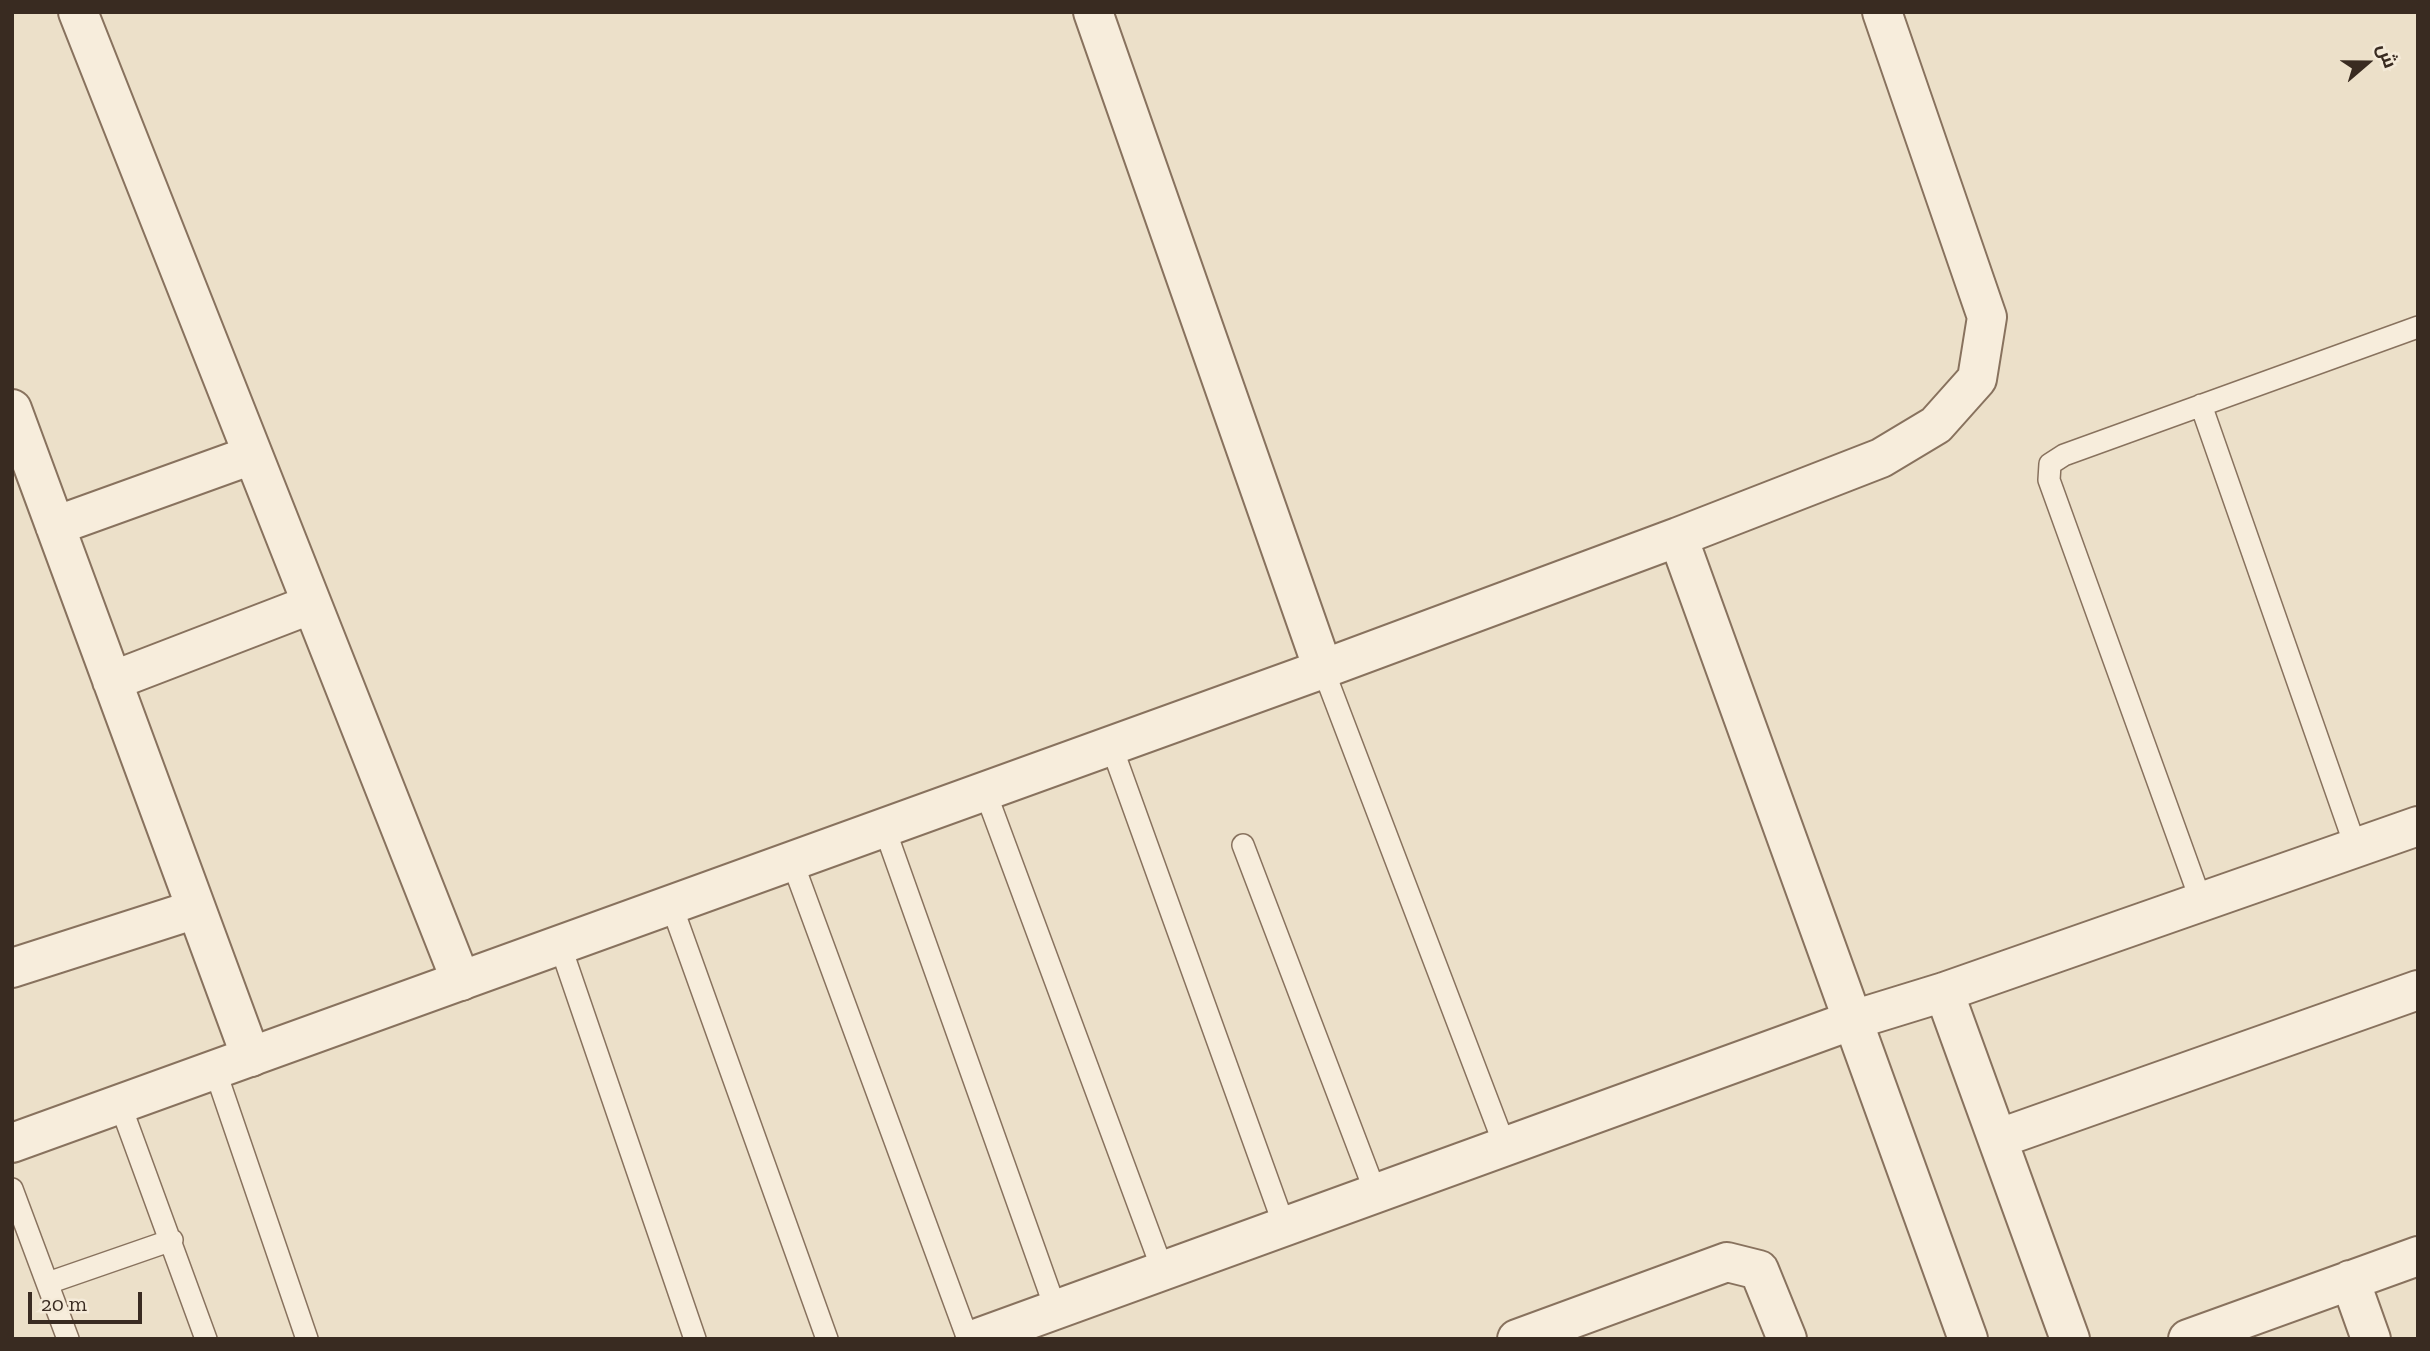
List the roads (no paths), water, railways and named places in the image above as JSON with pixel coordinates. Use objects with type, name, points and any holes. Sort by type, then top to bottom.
[{"type":"street","points":[[78,12],[461,981]]},
{"type":"street","points":[[1093,12],[1322,669]]},
{"type":"street","points":[[12,1143],[1322,669],[1678,537],[1881,458],[1936,425],[1977,379],[1987,317],[1882,12]]},
{"type":"street","points":[[12,409],[24,475],[55,526],[251,1057]]},
{"type":"street","points":[[55,526],[252,455]]},
{"type":"street","points":[[1678,537],[1968,1339]]},
{"type":"street","points":[[112,681],[312,604]]},
{"type":"street","points":[[975,1339],[1061,1324],[1163,1271],[1506,1149],[1853,1020],[1944,992],[2418,826]]},
{"type":"street","points":[[12,968],[196,909]]},
{"type":"street","points":[[2000,1138],[2418,990]]},
{"type":"street","points":[[1944,992],[2000,1138],[2070,1339]]},
{"type":"street","points":[[2188,1339],[2418,1256]]},
{"type":"street","points":[[1517,1339],[1727,1262],[1759,1270],[1787,1339]]},
{"type":"street","points":[[2350,1280],[2371,1339]]},
{"type":"lane","points":[[2201,901],[2049,480],[2050,464],[2064,454],[2418,327]]},
{"type":"lane","points":[[2201,405],[2356,848]]},
{"type":"lane","points":[[1322,669],[1506,1149]]},
{"type":"lane","points":[[1111,745],[1285,1228]]},
{"type":"lane","points":[[985,790],[1163,1271]]},
{"type":"lane","points":[[884,827],[1061,1324]]},
{"type":"lane","points":[[1243,845],[1376,1195]]},
{"type":"lane","points":[[792,861],[968,1339]]},
{"type":"lane","points":[[671,904],[827,1339]]},
{"type":"lane","points":[[561,944],[695,1339]]},
{"type":"lane","points":[[215,1070],[307,1339]]},
{"type":"lane","points":[[120,1104],[206,1339]]},
{"type":"lane","points":[[12,1189],[68,1339]]},
{"type":"lane","points":[[48,1283],[172,1240]]}]
